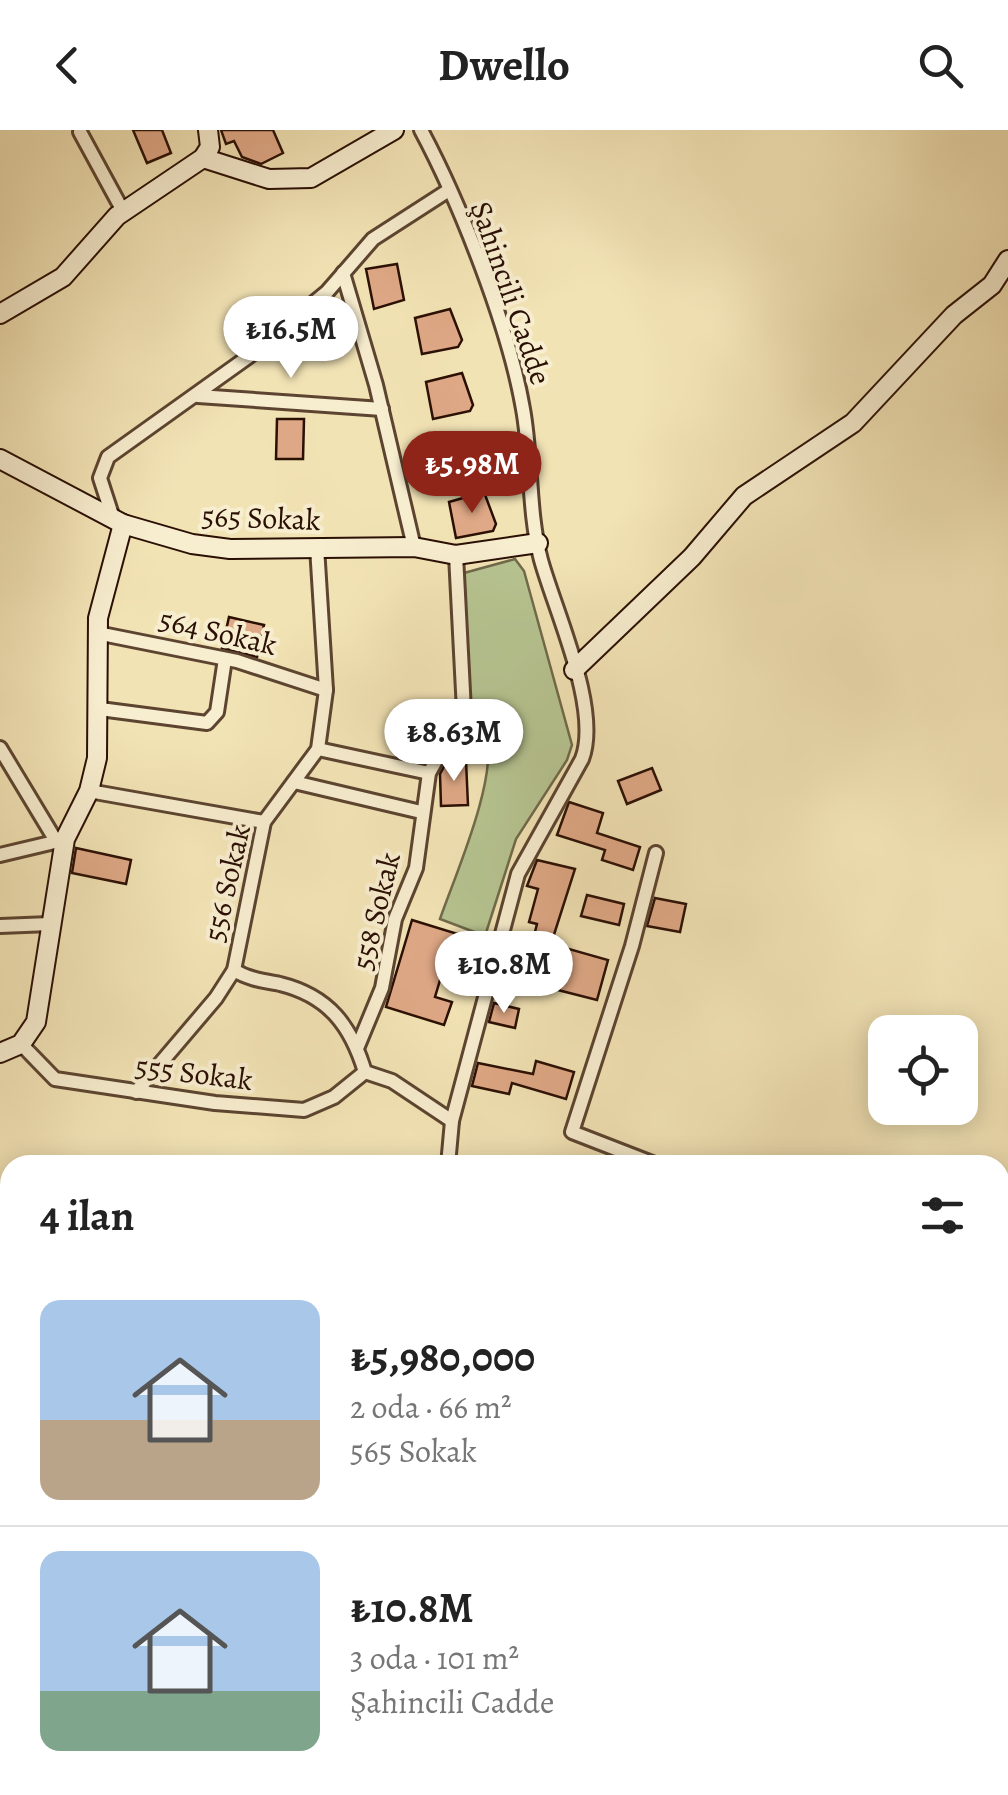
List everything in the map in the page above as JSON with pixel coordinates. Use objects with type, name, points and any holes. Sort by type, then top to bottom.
[{"type":"street","points":[[0,314],[62,276],[101,229],[122,211],[203,158],[210,146],[208,130]]},
{"type":"street","points":[[203,158],[269,179],[311,178],[394,130]]},
{"type":"street","name":"Şahincili Cadde","points":[[421,130],[449,190],[511,359],[523,408],[538,543],[583,703],[585,750],[518,874],[452,1121],[449,1155]]},
{"type":"street","points":[[80,132],[122,211]]},
{"type":"street","points":[[0,1053],[21,1044],[36,1022],[61,840],[88,790],[97,758],[100,709],[96,633],[118,521],[100,478],[102,464],[141,430],[198,396],[327,292],[373,239],[449,190]]},
{"type":"street","points":[[574,670],[692,557],[744,496],[852,422],[954,315],[992,285],[1008,260]]},
{"type":"street","points":[[343,273],[382,409],[414,547]]},
{"type":"street","points":[[198,396],[382,409]]},
{"type":"street","name":"565 Sokak","points":[[0,458],[118,521],[192,544],[230,549],[414,547],[456,555],[538,543]]},
{"type":"street","name":"556 Sokak","points":[[136,1092],[216,998],[234,970],[264,822],[318,748],[326,690],[317,547]]},
{"type":"street","name":"558 Sokak","points":[[358,1046],[382,988],[395,919],[416,868],[420,812],[429,773],[464,711],[456,555]]},
{"type":"street","name":"564 Sokak","points":[[96,633],[282,673],[326,690]]},
{"type":"street","points":[[100,709],[207,723],[217,712],[225,659]]},
{"type":"street","points":[[0,748],[61,840]]},
{"type":"street","points":[[318,748],[429,773]]},
{"type":"street","points":[[294,782],[420,812]]},
{"type":"street","points":[[88,790],[264,822]]},
{"type":"street","points":[[0,855],[61,840]]},
{"type":"street","points":[[631,1155],[572,1132],[632,946],[656,853]]},
{"type":"street","points":[[0,926],[50,924]]},
{"type":"street","points":[[234,970],[312,994],[338,1015],[358,1046],[365,1072],[392,1081],[452,1121]]},
{"type":"street","name":"555 Sokak","points":[[21,1044],[55,1079],[304,1110],[334,1097],[365,1072]]},
{"type":"green space","points":[[515,559],[524,571],[572,745],[567,760],[516,839],[485,936],[440,919],[481,801],[488,753],[485,733],[471,716],[464,573]]},
{"type":"building","points":[[133,130],[162,130],[171,153],[147,163]]},
{"type":"building","points":[[221,130],[273,130],[283,153],[261,164],[242,157],[234,141],[226,144]]},
{"type":"building","points":[[397,264],[404,300],[374,309],[366,269]]},
{"type":"building","points":[[450,309],[462,340],[458,347],[422,354],[415,318]]},
{"type":"building","points":[[462,373],[473,405],[470,411],[433,419],[426,382]]},
{"type":"building","points":[[277,419],[304,419],[303,459],[276,459]]},
{"type":"building","points":[[472,433],[483,465],[480,471],[443,479],[436,442]]},
{"type":"building","points":[[484,492],[496,524],[493,531],[456,538],[449,502]]},
{"type":"building","points":[[229,617],[264,625],[257,657],[222,648]]},
{"type":"building","points":[[447,761],[466,761],[468,805],[441,806],[440,774]]},
{"type":"building","points":[[652,768],[661,790],[627,804],[618,781]]},
{"type":"building","points":[[569,802],[603,813],[597,833],[640,847],[633,870],[602,860],[605,850],[557,835]]},
{"type":"building","points":[[76,848],[131,860],[126,884],[72,873]]},
{"type":"building","points":[[537,860],[575,869],[551,944],[608,960],[597,1000],[554,989],[556,980],[502,972],[508,951],[529,955],[537,924],[529,922],[538,889],[527,886]]},
{"type":"building","points":[[587,895],[624,904],[619,925],[581,916]]},
{"type":"building","points":[[655,898],[686,904],[680,932],[647,926]]},
{"type":"building","points":[[412,920],[474,939],[467,963],[447,957],[435,997],[452,1002],[444,1025],[386,1007]]},
{"type":"building","points":[[494,1003],[519,1009],[515,1028],[489,1022]]},
{"type":"building","points":[[536,1061],[574,1072],[566,1099],[512,1083],[509,1094],[472,1086],[478,1063],[533,1074]]}]
